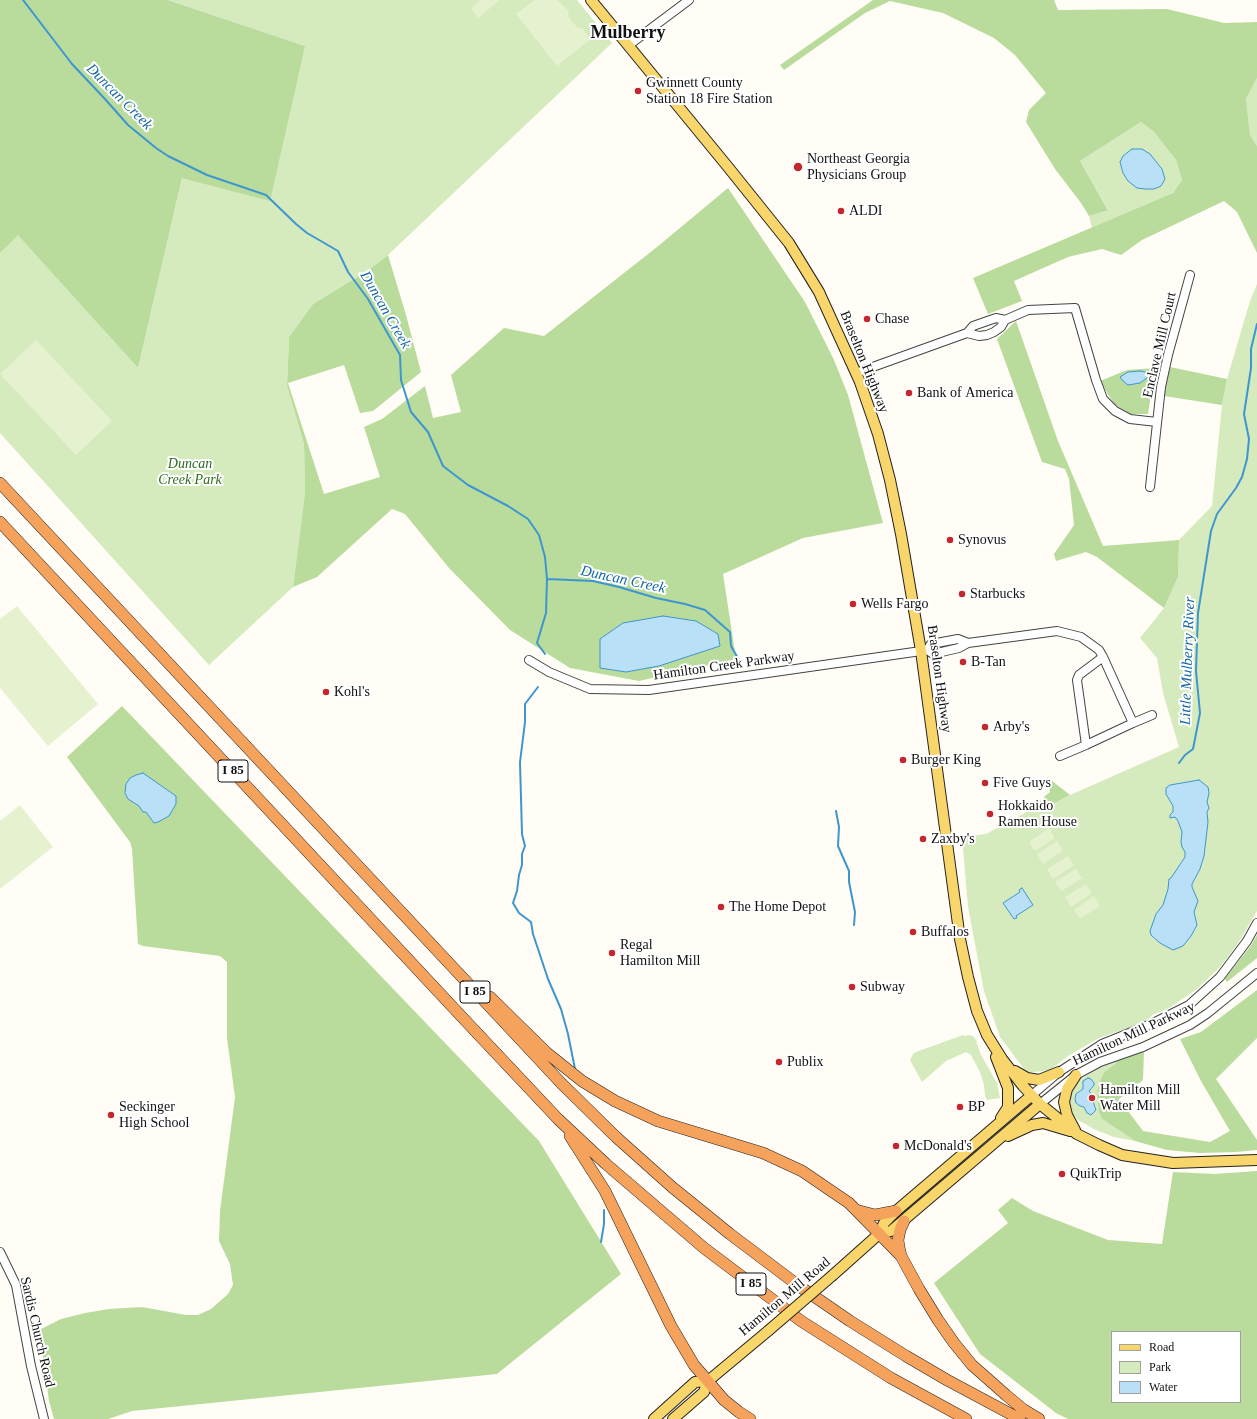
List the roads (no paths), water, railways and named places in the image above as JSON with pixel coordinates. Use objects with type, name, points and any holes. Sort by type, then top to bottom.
[{"type":"highway","name":"I 85","points":[[0,483],[562,1084],[610,1132],[672,1187],[730,1234],[799,1286],[850,1321],[947,1380],[1020,1419]]},
{"type":"highway","name":"I 85","points":[[0,522],[558,1119],[606,1164],[704,1248],[801,1321],[891,1378],[966,1419]]},
{"type":"highway","points":[[427,940],[488,995],[547,1053],[582,1081],[615,1101],[658,1121],[763,1153],[802,1171],[849,1203],[902,1256]]},
{"type":"highway","points":[[558,1119],[605,1191],[671,1326],[694,1365],[724,1400],[750,1419]]},
{"type":"highway","points":[[856,1210],[875,1215],[896,1211]]},
{"type":"highway","points":[[904,1221],[898,1240],[902,1256],[919,1289],[938,1320],[972,1365],[1024,1410],[1039,1419]]},
{"type":"main road","name":"Braselton Highway","points":[[591,0],[789,243],[819,292],[856,373],[878,434],[890,480],[924,650],[925,684],[960,939],[977,1011],[987,1035],[1006,1065],[1040,1104],[1077,1134],[1099,1145],[1122,1155],[1173,1163],[1257,1160]]},
{"type":"main road","points":[[987,1035],[1008,1088],[1008,1107],[995,1127]]},
{"type":"main road","points":[[1006,1065],[1027,1078],[1039,1080],[1059,1072]]},
{"type":"main road","points":[[1076,1075],[1067,1089],[1064,1102],[1067,1115],[1077,1134]]},
{"type":"main road","name":"Hamilton Mill Road","points":[[880,1234],[884,1223],[896,1211],[1032,1095]]},
{"type":"main road","name":"Hamilton Mill Road","points":[[673,1419],[704,1392],[708,1381],[880,1234],[891,1231],[904,1221],[1040,1104]]},
{"type":"main road","points":[[995,1142],[1032,1124],[1043,1123],[1077,1134]]},
{"type":"main road","name":"Hamilton Mill Road","points":[[654,1419],[695,1382],[708,1381]]},
{"type":"street","points":[[629,45],[689,0]]},
{"type":"street","name":"Enclave Mill Court","points":[[1150,487],[1161,387],[1190,274]]},
{"type":"street","points":[[856,373],[967,333],[973,326],[996,318],[1005,320],[1028,310],[1075,308],[1096,380],[1104,399],[1115,411],[1130,419],[1157,422]]},
{"type":"street","points":[[967,333],[979,336],[988,335],[1001,327],[1005,320]]},
{"type":"street","name":"Hamilton Creek Parkway","points":[[529,660],[549,672],[590,689],[649,690],[924,650],[933,654],[959,648],[968,643],[1057,631],[1081,637],[1099,650],[1133,723]]},
{"type":"street","points":[[1086,744],[1077,680],[1078,675],[1103,657]]},
{"type":"street","points":[[1060,756],[1152,715]]},
{"type":"street","name":"Hamilton Mill Parkway","points":[[1032,1095],[1059,1072],[1102,1044],[1149,1025],[1189,1005],[1220,977],[1247,941],[1257,923]]},
{"type":"street","name":"Hamilton Mill Parkway","points":[[1040,1104],[1076,1075],[1100,1062],[1143,1047],[1190,1026],[1257,973]]},
{"type":"street","name":"Sardis Church Road","points":[[0,1252],[16,1285],[31,1366],[44,1419]]},
{"type":"water","points":[[1132,149],[1142,149],[1150,154],[1162,169],[1165,179],[1161,186],[1154,189],[1137,188],[1128,181],[1123,173],[1120,162],[1123,156]]},
{"type":"water","points":[[1140,371],[1149,373],[1148,377],[1140,383],[1128,385],[1120,377],[1128,372]]},
{"type":"water","points":[[663,616],[696,621],[718,634],[720,646],[659,666],[626,672],[600,668],[600,639],[623,623]]},
{"type":"water","points":[[143,773],[176,796],[176,804],[169,816],[158,822],[154,823],[146,812],[143,812],[139,806],[128,799],[125,793],[126,784],[130,778]]},
{"type":"water","points":[[1199,780],[1208,787],[1209,793],[1207,802],[1209,808],[1207,812],[1208,822],[1204,856],[1200,869],[1192,884],[1198,901],[1194,912],[1197,925],[1183,946],[1173,950],[1160,943],[1151,935],[1150,931],[1156,914],[1163,905],[1168,889],[1169,879],[1185,857],[1185,852],[1181,842],[1182,832],[1178,821],[1175,817],[1170,818],[1170,815],[1173,812],[1173,806],[1166,794],[1166,788],[1170,785]]},
{"type":"water","points":[[1022,888],[1033,905],[1016,916],[1017,918],[1014,919],[1003,903],[1020,892],[1019,890]]},
{"type":"water","points":[[1088,1078],[1094,1083],[1089,1091],[1093,1096],[1096,1110],[1091,1115],[1087,1113],[1084,1107],[1076,1103],[1075,1099],[1076,1094],[1083,1089],[1083,1081]]},
{"type":"waterway","name":"Duncan Creek","points":[[23,0],[72,64],[128,125],[156,148],[168,156],[207,175],[266,195],[307,233],[338,251],[348,272],[368,299],[400,355],[401,380],[411,412],[428,432],[443,466],[468,485],[508,506],[528,519],[539,535],[545,557],[547,579],[546,613],[537,643],[545,654]]},
{"type":"waterway","name":"Little Mulberry River","points":[[1179,763],[1185,755],[1193,749],[1200,713],[1196,671],[1198,613],[1211,531],[1217,514],[1242,477],[1247,459],[1249,439],[1244,414],[1251,368],[1251,349],[1257,324]]},
{"type":"waterway","name":"Duncan Creek","points":[[547,579],[593,581],[705,610],[730,632],[731,646],[739,660]]},
{"type":"waterway","points":[[538,687],[525,704],[525,722],[520,762],[522,834],[525,846],[522,854],[522,865],[517,891],[513,903],[519,913],[531,922],[533,934],[548,979],[561,1009],[575,1069]]},
{"type":"waterway","name":"Duncan Creek","points":[[836,811],[839,827],[838,846],[849,871],[849,882],[855,912],[854,925]]},
{"type":"waterway","points":[[601,1242],[604,1224],[604,1210]]},
{"type":"place","name":"Gwinnett County Station 18 Fire Station","points":[[638,91]]},
{"type":"place","name":"Northeast Georgia Physicians Group","points":[[798,167]]},
{"type":"place","name":"ALDI","points":[[841,211]]},
{"type":"place","name":"Chase","points":[[867,319]]},
{"type":"place","name":"Bank of America","points":[[909,393]]},
{"type":"place","name":"Synovus","points":[[950,540]]},
{"type":"place","name":"Starbucks","points":[[962,594]]},
{"type":"place","name":"Wells Fargo","points":[[853,604]]},
{"type":"place","name":"B-Tan","points":[[963,662]]},
{"type":"place","name":"Kohl's","points":[[326,692]]},
{"type":"place","name":"Arby's","points":[[985,727]]},
{"type":"place","name":"Burger King","points":[[903,760]]},
{"type":"place","name":"Five Guys","points":[[985,783]]},
{"type":"place","name":"Hokkaido Ramen House","points":[[990,814]]},
{"type":"place","name":"Zaxby's","points":[[923,839]]},
{"type":"place","name":"The Home Depot","points":[[721,907]]},
{"type":"place","name":"Buffalos","points":[[913,932]]},
{"type":"place","name":"Regal Hamilton Mill","points":[[612,953]]},
{"type":"place","name":"Subway","points":[[852,987]]},
{"type":"place","name":"Publix","points":[[779,1062]]},
{"type":"place","name":"Hamilton Mill Water Mill","points":[[1092,1098]]},
{"type":"place","name":"BP","points":[[960,1107]]},
{"type":"place","name":"Seckinger High School","points":[[111,1115]]},
{"type":"place","name":"McDonald's","points":[[896,1146]]},
{"type":"place","name":"QuikTrip","points":[[1062,1174]]},
{"type":"district","name":"Mulberry","points":[[628,33]]},
{"type":"park label","name":"Duncan Creek Park","points":[[190,472]]}]
